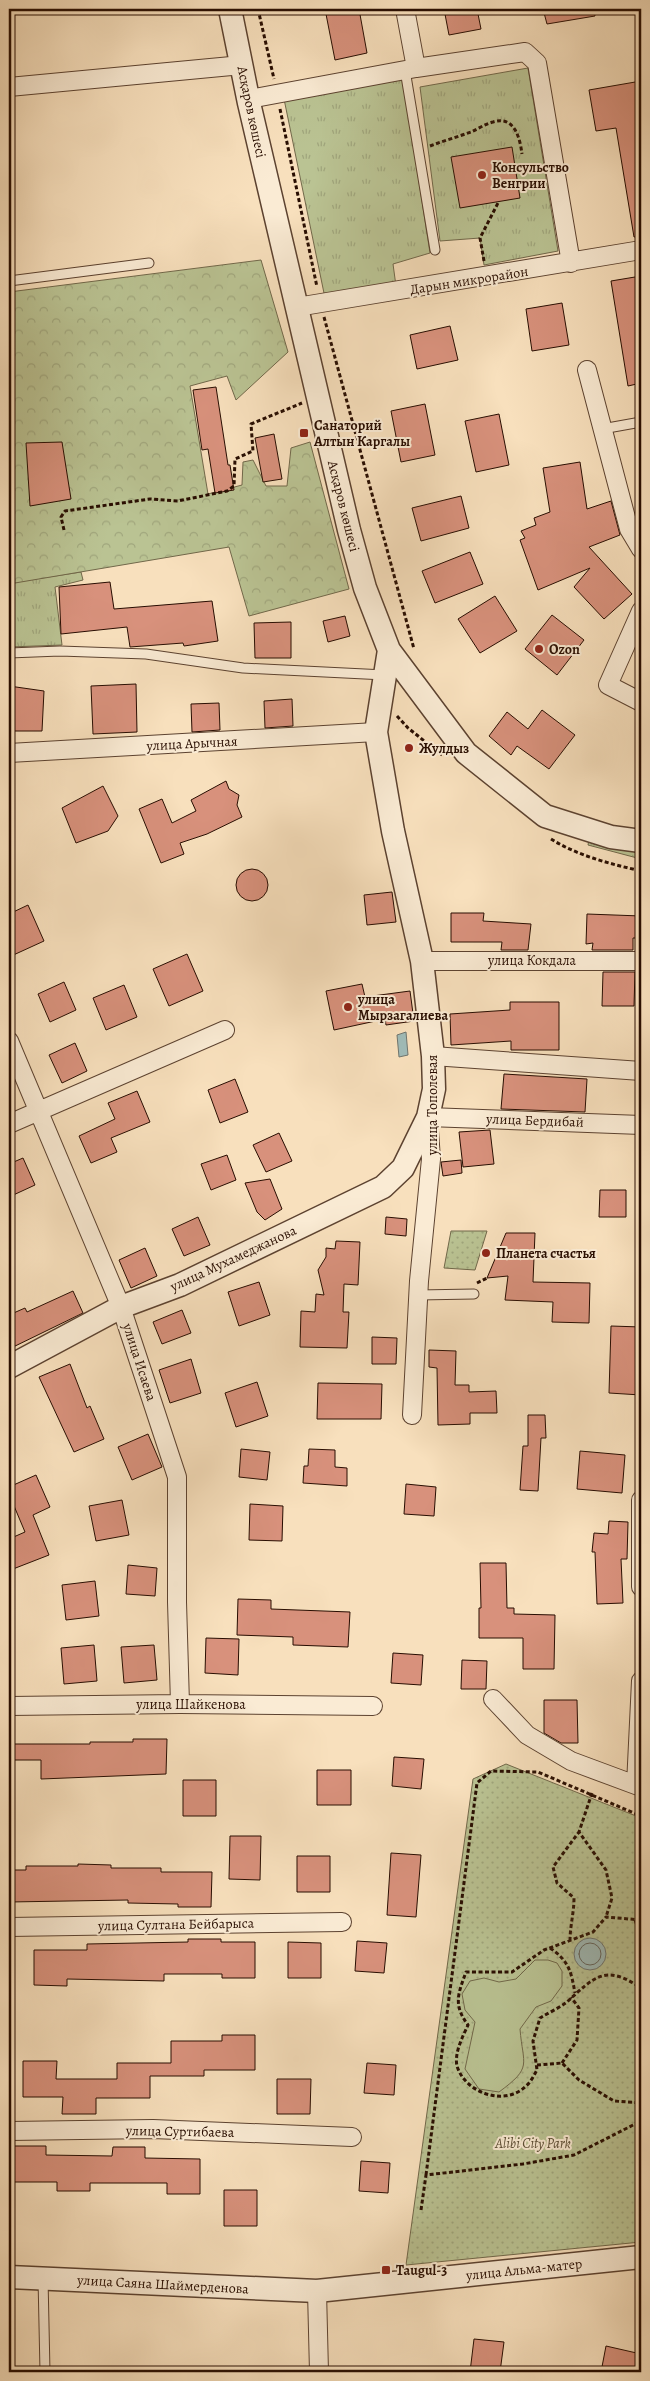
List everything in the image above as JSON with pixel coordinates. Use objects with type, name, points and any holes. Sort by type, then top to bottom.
[{"type":"street","name":"Асқаров көшесі","points":[[230,9],[348,530],[365,588],[389,650],[466,753],[545,816],[611,837],[641,841]]},
{"type":"street","points":[[405,9],[411,69]]},
{"type":"street","points":[[249,99],[411,69],[525,52],[537,63],[571,263]]},
{"type":"street","points":[[9,87],[242,65]]},
{"type":"street","name":"Дарын микрорайон","points":[[297,307],[641,250]]},
{"type":"street","points":[[587,370],[629,529],[641,550]]},
{"type":"street","points":[[641,611],[608,685],[641,702]]},
{"type":"street","name":"улица Тополевая","points":[[389,650],[376,732],[392,831],[422,961],[433,1056],[434,1090],[428,1117],[431,1159],[418,1295],[412,1415]]},
{"type":"street","name":"улица Арычная","points":[[9,753],[376,732]]},
{"type":"street","name":"улица Кокдала","points":[[422,961],[641,961]]},
{"type":"street","points":[[9,1124],[225,1030]]},
{"type":"street","name":"улица Исаева","points":[[9,1041],[122,1307],[177,1477],[177,1602],[180,1704]]},
{"type":"street","points":[[433,1056],[641,1071]]},
{"type":"street","name":"улица Бердибай","points":[[428,1117],[641,1125]]},
{"type":"street","name":"улица Мухамеджанова","points":[[9,1367],[122,1307],[180,1285],[383,1187],[403,1168],[428,1117]]},
{"type":"street","points":[[641,1500],[641,1587]]},
{"type":"street","points":[[493,1699],[528,1735],[571,1761],[638,1786],[641,1681]]},
{"type":"street","name":"улица Шайкенова","points":[[9,1706],[180,1704],[373,1706]]},
{"type":"street","name":"улица Султана Бейбарыса","points":[[9,1927],[342,1922]]},
{"type":"street","name":"улица Суртибаева","points":[[9,2131],[153,2129],[352,2137]]},
{"type":"street","name":"улица Альма-матер","points":[[317,2291],[641,2257]]},
{"type":"street","name":"улица Саяна Шаймерденова","points":[[9,2276],[317,2291]]},
{"type":"street","points":[[317,2291],[319,2372]]},
{"type":"lane","points":[[411,69],[418,149],[435,250]]},
{"type":"lane","points":[[9,281],[149,263]]},
{"type":"lane","points":[[602,429],[641,422]]},
{"type":"lane","points":[[9,653],[60,651],[146,654],[243,668],[385,675]]},
{"type":"lane","points":[[418,1295],[474,1294]]},
{"type":"lane","points":[[43,2278],[45,2372]]},
{"type":"path","points":[[258,9],[320,304],[416,658]]},
{"type":"path","points":[[418,149],[457,137],[494,121],[506,122],[515,128],[519,135],[522,154]]},
{"type":"path","points":[[480,238],[498,201]]},
{"type":"path","points":[[64,530],[61,516],[65,511],[150,499],[178,501],[227,491],[234,486],[235,459],[253,451],[251,424],[306,401]]},
{"type":"path","points":[[421,2210],[477,1783],[491,1770],[538,1772],[592,1793],[641,1816]]},
{"type":"path","points":[[570,1941],[570,1923],[574,1911],[574,1898],[557,1883],[553,1868],[579,1832],[592,1793]]},
{"type":"path","points":[[579,1832],[606,1870],[612,1898],[606,1917],[593,1932],[550,1948],[512,1972],[466,1972],[458,1994],[459,2012],[468,2025],[459,2047],[457,2065],[467,2081],[478,2092],[501,2097],[526,2087],[538,2070],[533,2041],[540,2018],[571,1997],[584,1984],[606,1975],[620,1975],[641,1988]]},
{"type":"path","points":[[606,1917],[641,1920]]},
{"type":"path","points":[[635,1920],[641,1937]]},
{"type":"path","points":[[550,1948],[563,1957],[572,1974],[575,1993]]},
{"type":"path","points":[[562,2063],[577,2040],[579,2008],[571,1997]]},
{"type":"path","points":[[537,2065],[562,2063],[579,2080],[614,2101],[641,2103]]},
{"type":"path","points":[[426,2175],[523,2164],[574,2155],[641,2122]]},
{"type":"green space","points":[[528,68],[558,251],[484,265],[480,238],[440,241],[420,87]]},
{"type":"green space","points":[[403,78],[430,253],[393,264],[396,286],[325,298],[284,99]]},
{"type":"green space","points":[[261,260],[288,352],[236,400],[227,376],[190,386],[208,494],[242,485],[243,462],[253,460],[266,486],[287,486],[291,448],[310,442],[349,589],[249,616],[229,547],[9,584],[9,292]]},
{"type":"green space","points":[[81,572],[83,580],[55,587],[62,645],[9,647],[9,583]]},
{"type":"green space","points":[[589,839],[641,850],[641,859],[588,845]]},
{"type":"green space","points":[[451,1231],[487,1231],[475,1270],[444,1268]]},
{"type":"green space","name":"Alibi City Park","points":[[506,1764],[641,1818],[641,2242],[406,2265],[473,1779]]},
{"type":"green space","points":[[535,1960],[548,1960],[557,1963],[562,1971],[562,1986],[551,2001],[536,2007],[520,2029],[524,2059],[521,2071],[517,2077],[499,2092],[479,2089],[465,2069],[475,2022],[465,2010],[462,1994],[470,1981],[484,1978],[499,1982],[516,1979]]},
{"type":"water","points":[[406,1032],[408,1055],[399,1057],[397,1035]]},
{"type":"water","points":[[590,1938],[596,1939],[601,1943],[605,1948],[605,1960],[601,1965],[596,1969],[590,1970],[584,1969],[579,1965],[575,1960],[574,1954],[575,1948],[579,1943],[584,1939]]},
{"type":"building","points":[[325,9],[359,9],[367,53],[335,60]]},
{"type":"building","points":[[444,9],[477,9],[481,29],[449,35]]},
{"type":"building","points":[[543,9],[594,9],[595,16],[547,24]]},
{"type":"building","points":[[641,81],[641,236],[634,237],[616,128],[596,131],[589,90]]},
{"type":"building","points":[[512,147],[520,198],[460,208],[451,157]]},
{"type":"building","points":[[641,276],[641,383],[628,386],[611,281]]},
{"type":"building","points":[[562,303],[569,345],[532,351],[526,309]]},
{"type":"building","points":[[450,326],[458,360],[417,369],[410,335]]},
{"type":"building","points":[[216,387],[228,465],[230,465],[234,490],[215,493],[208,449],[202,450],[193,390]]},
{"type":"building","points":[[425,404],[435,455],[401,462],[391,411]]},
{"type":"building","points":[[499,414],[509,465],[476,472],[465,421]]},
{"type":"building","points":[[274,434],[282,479],[263,482],[255,438]]},
{"type":"building","points":[[62,442],[71,499],[30,506],[26,443]]},
{"type":"building","points":[[580,462],[587,509],[611,501],[620,535],[589,547],[632,594],[604,619],[574,587],[590,568],[538,590],[520,540],[525,538],[521,531],[536,525],[534,518],[550,512],[543,468]]},
{"type":"building","points":[[461,496],[469,528],[421,541],[412,508]]},
{"type":"building","points":[[470,552],[483,584],[435,603],[422,571]]},
{"type":"building","points":[[110,582],[114,609],[212,601],[218,641],[184,646],[183,643],[130,647],[127,627],[61,634],[59,587]]},
{"type":"building","points":[[495,596],[517,631],[480,653],[458,619]]},
{"type":"building","points":[[552,615],[584,640],[557,675],[525,649]]},
{"type":"building","points":[[345,616],[350,636],[328,642],[323,621]]},
{"type":"building","points":[[291,622],[291,658],[255,658],[254,623]]},
{"type":"building","points":[[136,684],[137,732],[93,734],[91,686]]},
{"type":"building","points":[[9,686],[44,691],[42,731],[9,731]]},
{"type":"building","points":[[292,699],[293,726],[265,728],[264,701]]},
{"type":"building","points":[[219,703],[220,730],[192,732],[191,704]]},
{"type":"building","points":[[542,710],[575,735],[549,769],[517,746],[511,755],[489,736],[507,712],[528,729]]},
{"type":"building","points":[[226,781],[229,789],[239,795],[237,805],[242,817],[207,834],[180,843],[184,854],[161,863],[139,809],[162,799],[172,823],[196,811],[191,800]]},
{"type":"building","points":[[103,786],[118,816],[108,831],[76,843],[62,808]]},
{"type":"building","points":[[252,869],[264,873],[268,885],[264,897],[252,901],[240,897],[236,885],[240,873]]},
{"type":"building","points":[[392,892],[396,922],[367,925],[364,895]]},
{"type":"building","points":[[28,905],[44,941],[9,957],[9,914]]},
{"type":"building","points":[[451,913],[484,913],[483,921],[531,924],[528,950],[501,950],[502,942],[451,942]]},
{"type":"building","points":[[587,914],[641,916],[641,938],[633,938],[633,950],[592,950],[593,943],[586,944]]},
{"type":"building","points":[[187,954],[203,991],[169,1006],[153,969]]},
{"type":"building","points":[[603,972],[635,972],[634,1006],[602,1006]]},
{"type":"building","points":[[64,982],[76,1010],[50,1022],[38,994]]},
{"type":"building","points":[[362,984],[365,997],[410,991],[414,1021],[386,1025],[385,1019],[334,1030],[326,991]]},
{"type":"building","points":[[124,985],[137,1017],[106,1030],[93,998]]},
{"type":"building","points":[[510,1002],[559,1002],[559,1050],[511,1050],[511,1041],[451,1045],[450,1014],[510,1010]]},
{"type":"building","points":[[75,1043],[87,1071],[62,1083],[49,1055]]},
{"type":"building","points":[[504,1074],[587,1079],[585,1112],[501,1109]]},
{"type":"building","points":[[235,1079],[248,1112],[220,1123],[208,1090]]},
{"type":"building","points":[[137,1091],[150,1122],[111,1138],[117,1152],[91,1163],[79,1136],[115,1119],[108,1103]]},
{"type":"building","points":[[490,1130],[494,1164],[463,1167],[459,1132]]},
{"type":"building","points":[[279,1133],[292,1161],[266,1172],[253,1145]]},
{"type":"building","points":[[227,1155],[236,1180],[211,1190],[201,1164]]},
{"type":"building","points":[[23,1158],[35,1185],[9,1197],[9,1164]]},
{"type":"building","points":[[461,1160],[462,1173],[443,1176],[441,1162]]},
{"type":"building","points":[[270,1179],[282,1209],[265,1220],[257,1212],[245,1183]]},
{"type":"building","points":[[600,1190],[626,1190],[626,1217],[599,1217]]},
{"type":"building","points":[[198,1217],[210,1245],[184,1256],[172,1229]]},
{"type":"building","points":[[386,1217],[407,1219],[406,1236],[385,1234]]},
{"type":"building","points":[[506,1233],[535,1233],[533,1282],[590,1283],[589,1323],[552,1322],[553,1302],[505,1300],[508,1276],[487,1278]]},
{"type":"building","points":[[336,1241],[360,1242],[358,1285],[344,1284],[343,1312],[349,1312],[347,1348],[300,1347],[301,1311],[315,1312],[316,1294],[324,1295],[318,1270],[326,1257],[326,1248],[335,1249]]},
{"type":"building","points":[[145,1248],[157,1276],[131,1288],[119,1260]]},
{"type":"building","points":[[259,1282],[270,1315],[239,1326],[228,1292]]},
{"type":"building","points":[[73,1291],[83,1313],[9,1349],[9,1315],[25,1308],[27,1312]]},
{"type":"building","points":[[182,1310],[191,1333],[162,1344],[153,1322]]},
{"type":"building","points":[[611,1326],[641,1327],[639,1373],[641,1373],[641,1395],[609,1393]]},
{"type":"building","points":[[372,1337],[397,1338],[396,1364],[372,1364]]},
{"type":"building","points":[[429,1350],[456,1351],[455,1385],[469,1385],[469,1392],[496,1391],[497,1413],[470,1413],[470,1424],[438,1425],[437,1368],[429,1367]]},
{"type":"building","points":[[191,1359],[201,1393],[170,1403],[159,1370]]},
{"type":"building","points":[[70,1364],[87,1408],[90,1406],[104,1439],[74,1452],[39,1377]]},
{"type":"building","points":[[257,1382],[268,1416],[236,1427],[225,1393]]},
{"type":"building","points":[[318,1383],[382,1384],[381,1419],[317,1419]]},
{"type":"building","points":[[528,1415],[545,1415],[546,1438],[541,1438],[538,1491],[520,1490],[523,1446],[528,1446]]},
{"type":"building","points":[[148,1434],[162,1467],[132,1480],[118,1447]]},
{"type":"building","points":[[241,1449],[270,1452],[267,1480],[239,1477]]},
{"type":"building","points":[[309,1449],[335,1450],[335,1467],[347,1468],[347,1486],[303,1483],[304,1466],[308,1466]]},
{"type":"building","points":[[580,1451],[625,1455],[622,1493],[577,1489]]},
{"type":"building","points":[[36,1475],[50,1507],[33,1515],[49,1555],[13,1569],[9,1558],[9,1539],[25,1532],[9,1494],[9,1487]]},
{"type":"building","points":[[406,1484],[436,1487],[434,1516],[404,1514]]},
{"type":"building","points":[[122,1500],[129,1535],[96,1541],[89,1506]]},
{"type":"building","points":[[250,1504],[283,1506],[282,1541],[249,1540]]},
{"type":"building","points":[[609,1521],[628,1522],[627,1559],[621,1559],[623,1603],[597,1604],[595,1552],[592,1552],[594,1533],[608,1534]]},
{"type":"building","points":[[480,1563],[506,1563],[507,1608],[514,1608],[514,1614],[555,1615],[554,1669],[523,1669],[523,1638],[479,1638],[479,1608],[481,1608]]},
{"type":"building","points":[[128,1565],[157,1568],[155,1596],[126,1594]]},
{"type":"building","points":[[95,1581],[99,1616],[66,1620],[62,1585]]},
{"type":"building","points":[[238,1599],[271,1600],[271,1609],[350,1612],[348,1647],[293,1645],[293,1637],[237,1635]]},
{"type":"building","points":[[206,1638],[239,1639],[238,1675],[205,1673]]},
{"type":"building","points":[[94,1645],[97,1681],[64,1684],[61,1648]]},
{"type":"building","points":[[154,1645],[157,1680],[124,1683],[121,1647]]},
{"type":"building","points":[[393,1653],[423,1655],[421,1685],[391,1683]]},
{"type":"building","points":[[462,1660],[487,1661],[486,1689],[461,1689]]},
{"type":"building","points":[[544,1700],[577,1700],[578,1743],[561,1743],[544,1733]]},
{"type":"building","points":[[133,1739],[167,1739],[166,1774],[41,1779],[41,1760],[9,1760],[9,1744],[90,1744],[90,1742],[133,1742]]},
{"type":"building","points":[[394,1757],[424,1759],[421,1789],[392,1786]]},
{"type":"building","points":[[317,1770],[351,1770],[351,1805],[317,1805]]},
{"type":"building","points":[[183,1780],[216,1780],[216,1816],[183,1816]]},
{"type":"building","points":[[230,1836],[261,1836],[260,1880],[229,1879]]},
{"type":"building","points":[[391,1853],[421,1855],[416,1917],[387,1915]]},
{"type":"building","points":[[297,1856],[330,1856],[330,1892],[297,1892]]},
{"type":"building","points":[[78,1864],[111,1865],[111,1868],[161,1868],[161,1872],[212,1872],[211,1907],[178,1907],[178,1904],[128,1903],[128,1900],[9,1902],[9,1870],[26,1870],[26,1866],[78,1866]]},
{"type":"building","points":[[188,1939],[221,1939],[221,1942],[255,1942],[255,1978],[222,1978],[222,1974],[164,1974],[164,1981],[67,1979],[67,1986],[34,1985],[34,1950],[87,1950],[87,1944],[188,1942]]},
{"type":"building","points":[[357,1941],[387,1943],[384,1973],[355,1971]]},
{"type":"building","points":[[288,1942],[321,1943],[321,1978],[288,1978]]},
{"type":"building","points":[[222,2035],[255,2035],[255,2070],[204,2070],[204,2076],[150,2076],[150,2098],[96,2098],[96,2114],[62,2114],[63,2097],[23,2097],[23,2061],[57,2061],[56,2079],[117,2079],[117,2063],[171,2063],[171,2041],[222,2041]]},
{"type":"building","points":[[367,2063],[396,2065],[394,2095],[364,2093]]},
{"type":"building","points":[[277,2079],[311,2079],[310,2114],[277,2114]]},
{"type":"building","points":[[13,2146],[46,2146],[46,2155],[112,2156],[113,2147],[145,2147],[145,2158],[200,2159],[200,2194],[167,2194],[167,2183],[90,2183],[90,2191],[57,2191],[57,2182],[12,2182]]},
{"type":"building","points":[[361,2161],[390,2163],[388,2193],[359,2191]]},
{"type":"building","points":[[224,2190],[257,2190],[257,2226],[224,2226]]},
{"type":"building","points":[[474,2339],[504,2342],[500,2372],[470,2372]]},
{"type":"building","points":[[606,2346],[641,2354],[641,2372],[601,2372]]},
{"type":"place","name":"Консульство Венгрии","points":[[482,175]]},
{"type":"place","name":"Санаторий Алтын Каргалы","points":[[304,433]]},
{"type":"place","name":"Ozon","points":[[539,649]]},
{"type":"place","name":"Жулдыз","points":[[409,748]]},
{"type":"place","name":"улица Мырзагалиева","points":[[348,1007]]},
{"type":"place","name":"Планета счастья","points":[[486,1253]]},
{"type":"place","name":"Taugul-3","points":[[386,2270]]}]
